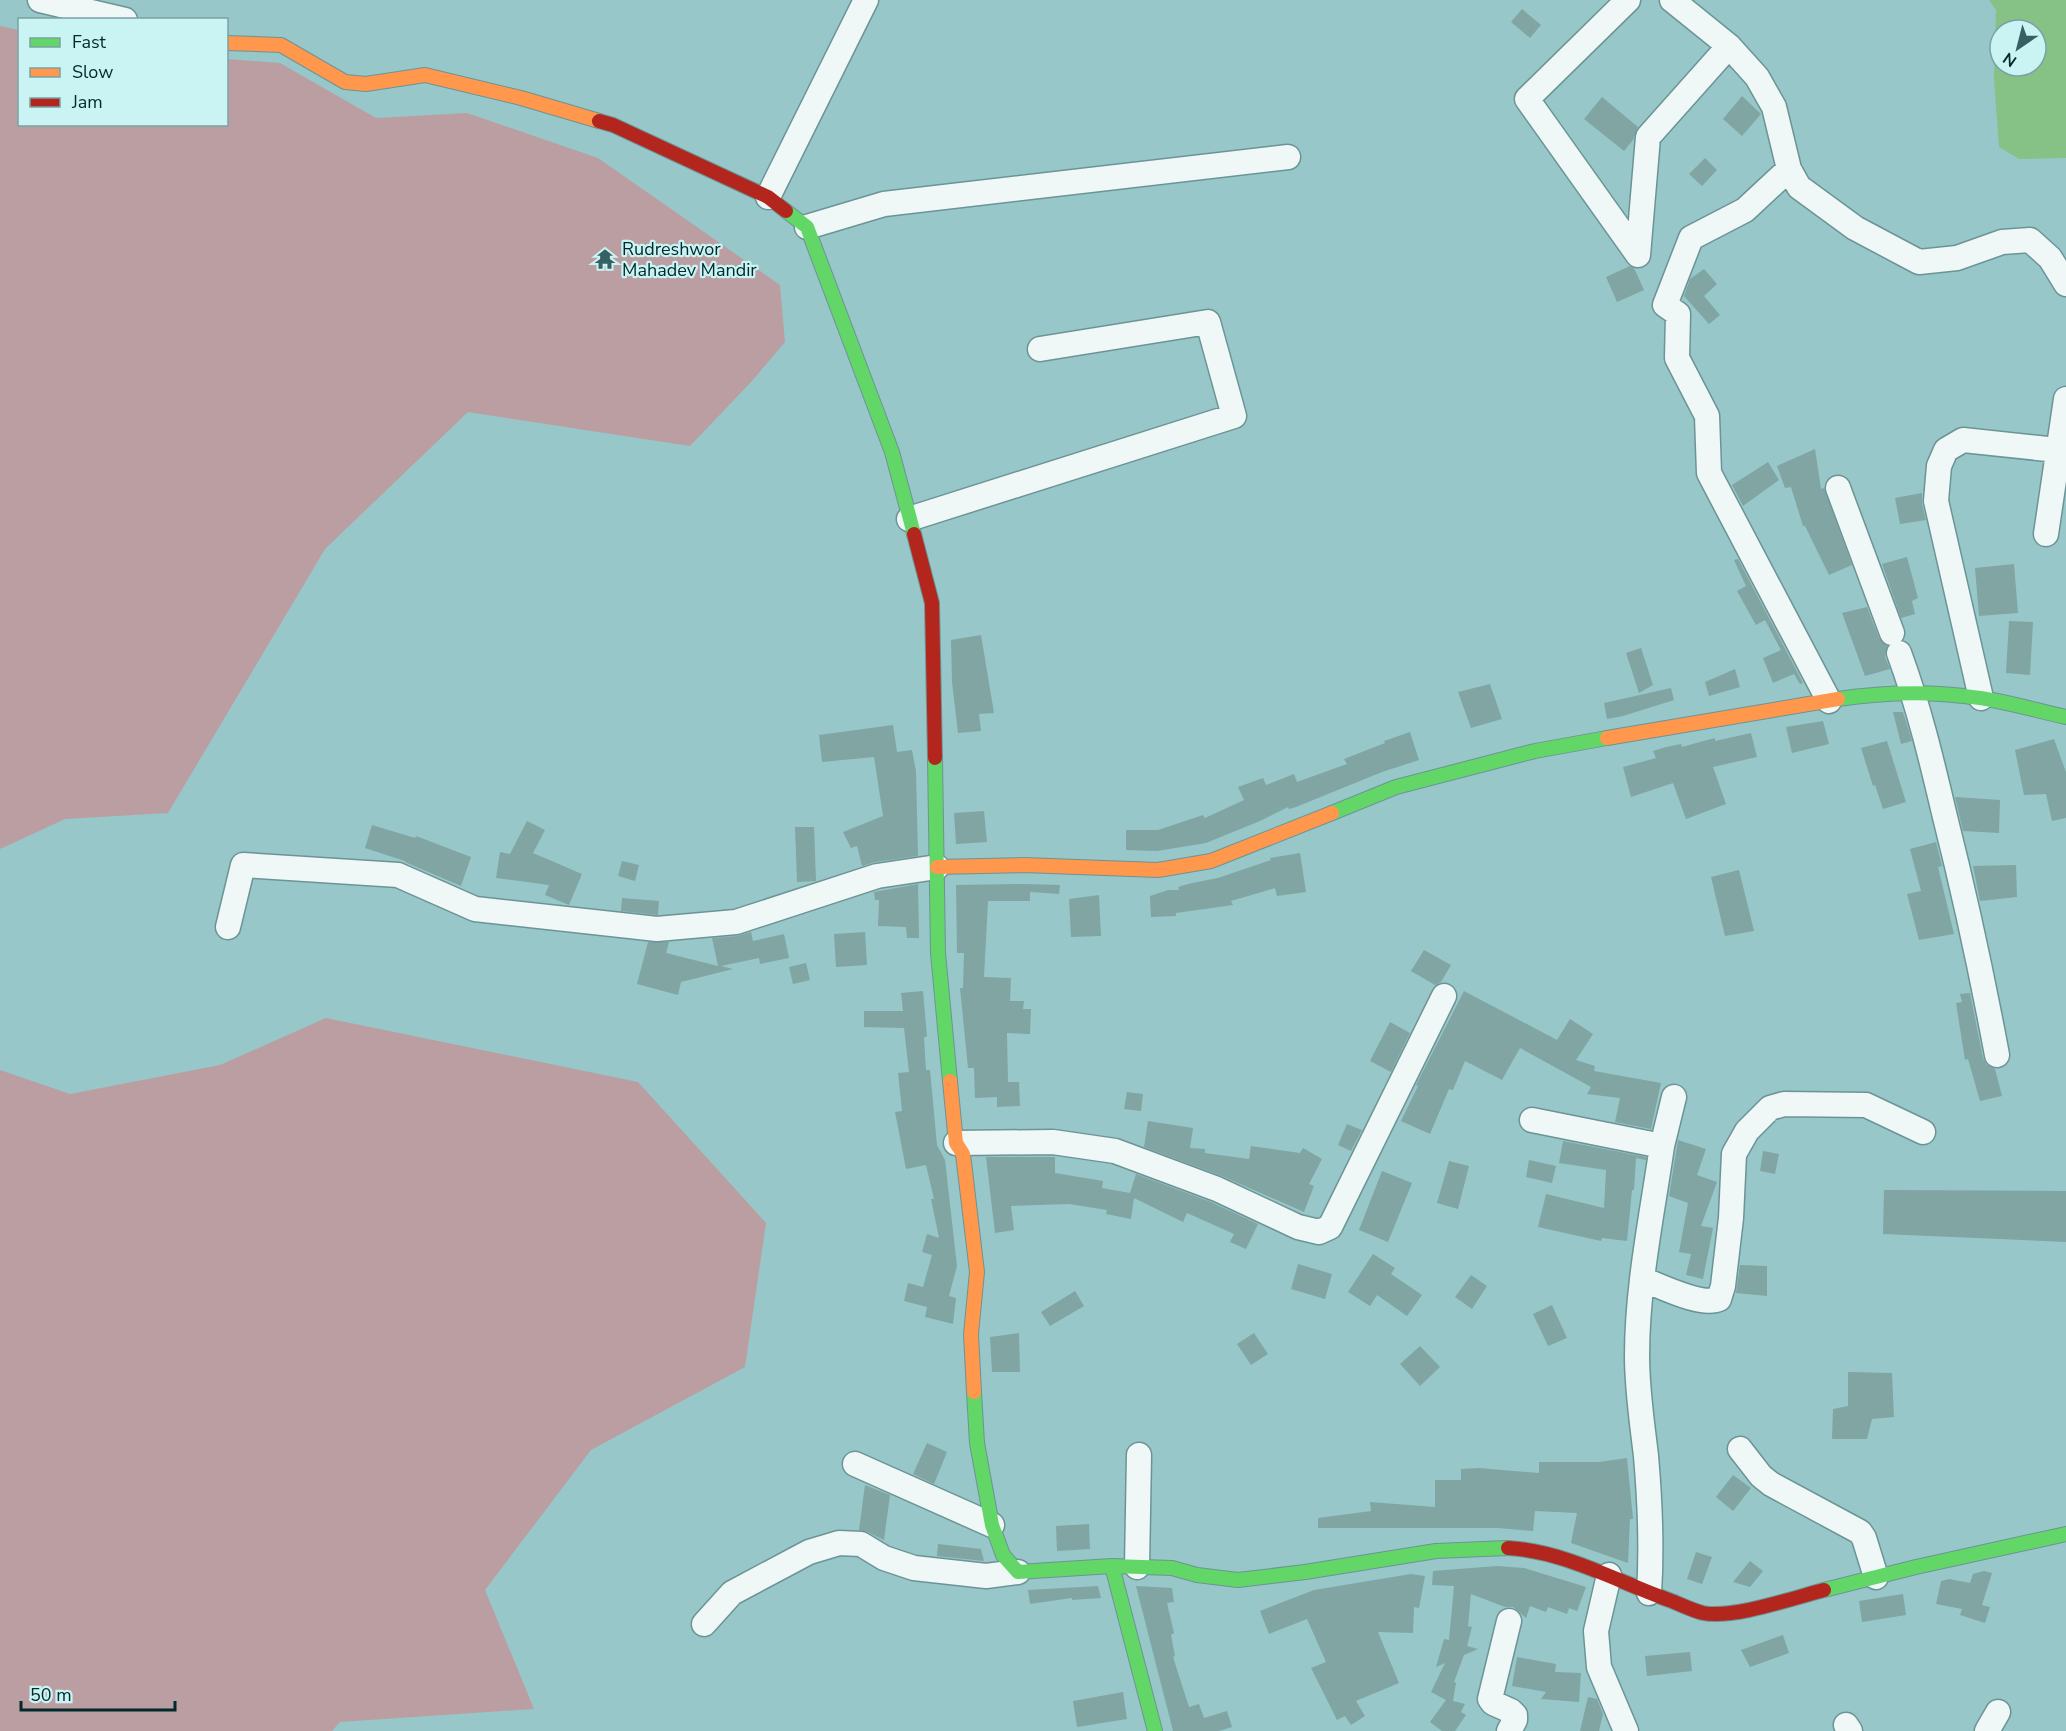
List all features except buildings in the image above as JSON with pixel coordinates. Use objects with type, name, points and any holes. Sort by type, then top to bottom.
[{"type":"street","points":[[40,0],[116,18]]},
{"type":"street","points":[[768,197],[866,0]]},
{"type":"street","points":[[1628,0],[1527,99],[1638,255],[1648,137],[1729,46]]},
{"type":"street","points":[[1672,0],[1729,46],[1757,77],[1774,107],[1789,169],[1799,187],[1855,228],[1919,262],[1957,258],[2002,242],[2030,240],[2050,258],[2066,284]]},
{"type":"street","points":[[228,43],[281,45],[345,82],[366,84],[425,75],[521,98],[613,125],[768,197],[807,228],[892,452],[932,603],[938,953],[956,1143],[963,1154],[977,1272],[971,1334],[977,1432],[992,1525],[1003,1555],[1018,1572]]},
{"type":"street","points":[[807,228],[884,204],[1288,157]]},
{"type":"street","points":[[1789,169],[1745,210],[1691,238],[1665,305],[1678,314],[1677,358],[1707,416],[1708,473],[1828,701]]},
{"type":"street","points":[[909,519],[1234,416],[1208,322],[1040,349]]},
{"type":"street","points":[[2046,534],[2066,399]]},
{"type":"street","points":[[1981,698],[1936,501],[1939,466],[1946,450],[1963,440],[2057,450]]},
{"type":"street","points":[[1838,488],[1914,693],[1980,964],[1997,1055]]},
{"type":"street","points":[[228,927],[243,865],[398,875],[475,909],[657,929],[736,922],[877,876],[937,867],[1024,865],[1158,870],[1211,861],[1396,788],[1535,751],[1872,694],[1914,693],[1981,698],[2066,717]]},
{"type":"street","points":[[956,1143],[1053,1142],[1115,1151],[1217,1189],[1298,1227],[1319,1232],[1330,1227],[1444,996]]},
{"type":"street","points":[[1649,1593],[1651,1541],[1646,1455],[1638,1403],[1637,1353],[1642,1279],[1662,1146],[1674,1096]]},
{"type":"street","points":[[1642,1279],[1701,1301],[1713,1302],[1719,1299],[1723,1287],[1731,1218],[1734,1154],[1747,1131],[1770,1108],[1784,1104],[1866,1105],[1923,1132]]},
{"type":"street","points":[[1532,1120],[1662,1146]]},
{"type":"street","points":[[1740,1449],[1761,1476],[1771,1484],[1860,1532],[1876,1577]]},
{"type":"street","points":[[1137,1567],[1139,1455]]},
{"type":"street","points":[[855,1464],[992,1525]]},
{"type":"street","points":[[704,1624],[732,1593],[809,1552],[839,1543],[861,1544],[885,1558],[914,1568],[986,1576],[1112,1566],[1172,1568],[1197,1575],[1238,1580],[1436,1551],[1497,1546],[1528,1549],[1609,1575],[1649,1593],[1704,1613],[1732,1613],[1876,1577],[2066,1534]]},
{"type":"street","points":[[1112,1566],[1155,1731]]},
{"type":"street","points":[[1609,1575],[1596,1631],[1599,1666],[1626,1731]]},
{"type":"street","points":[[1509,1621],[1490,1699],[1515,1715],[1509,1731]]},
{"type":"shaded area","points":[[1989,0],[2066,0],[2066,158],[2019,159],[1999,147],[1994,78],[2048,78],[2048,18],[1996,18],[1996,10]]},
{"type":"shaded area","points":[[0,26],[18,30],[18,126],[228,126],[228,59],[280,63],[376,118],[467,113],[598,158],[780,285],[785,342],[752,381],[690,446],[468,412],[325,549],[168,813],[65,819],[0,849]]},
{"type":"shaded area","points":[[326,1018],[638,1082],[766,1223],[745,1367],[591,1450],[485,1590],[534,1709],[340,1722],[332,1731],[0,1731],[0,1070],[70,1094],[220,1065]]},
{"type":"traffic: fast","points":[[786,211],[807,227],[892,452],[914,534]]},
{"type":"traffic: fast","points":[[1838,699],[1891,694],[1945,694],[2013,704],[2066,717]]},
{"type":"traffic: fast","points":[[1332,813],[1396,787],[1535,751],[1607,738]]},
{"type":"traffic: fast","points":[[935,758],[938,953],[950,1081]]},
{"type":"traffic: fast","points":[[974,1392],[977,1443],[992,1525],[1003,1555],[1018,1572],[1112,1566]]},
{"type":"traffic: fast","points":[[1824,1590],[2066,1534]]},
{"type":"traffic: fast","points":[[1155,1731],[1112,1566],[1172,1568],[1197,1575],[1238,1580],[1436,1551],[1508,1548]]},
{"type":"traffic: slow","points":[[228,43],[281,45],[345,82],[366,84],[425,75],[521,98],[599,121]]},
{"type":"traffic: slow","points":[[1607,738],[1838,699]]},
{"type":"traffic: slow","points":[[937,867],[1024,865],[1158,870],[1211,861],[1332,813]]},
{"type":"traffic: slow","points":[[950,1081],[956,1143],[963,1154],[977,1272],[971,1334],[974,1392]]},
{"type":"traffic: jam","points":[[599,121],[613,125],[768,197],[786,211]]},
{"type":"traffic: jam","points":[[914,534],[932,603],[935,758]]},
{"type":"traffic: jam","points":[[1508,1548],[1529,1550],[1570,1561],[1703,1613],[1716,1614],[1746,1610],[1824,1590]]},
{"type":"place","name":"Rudreshwor Mahadev Mandir","points":[[605,259]]}]
